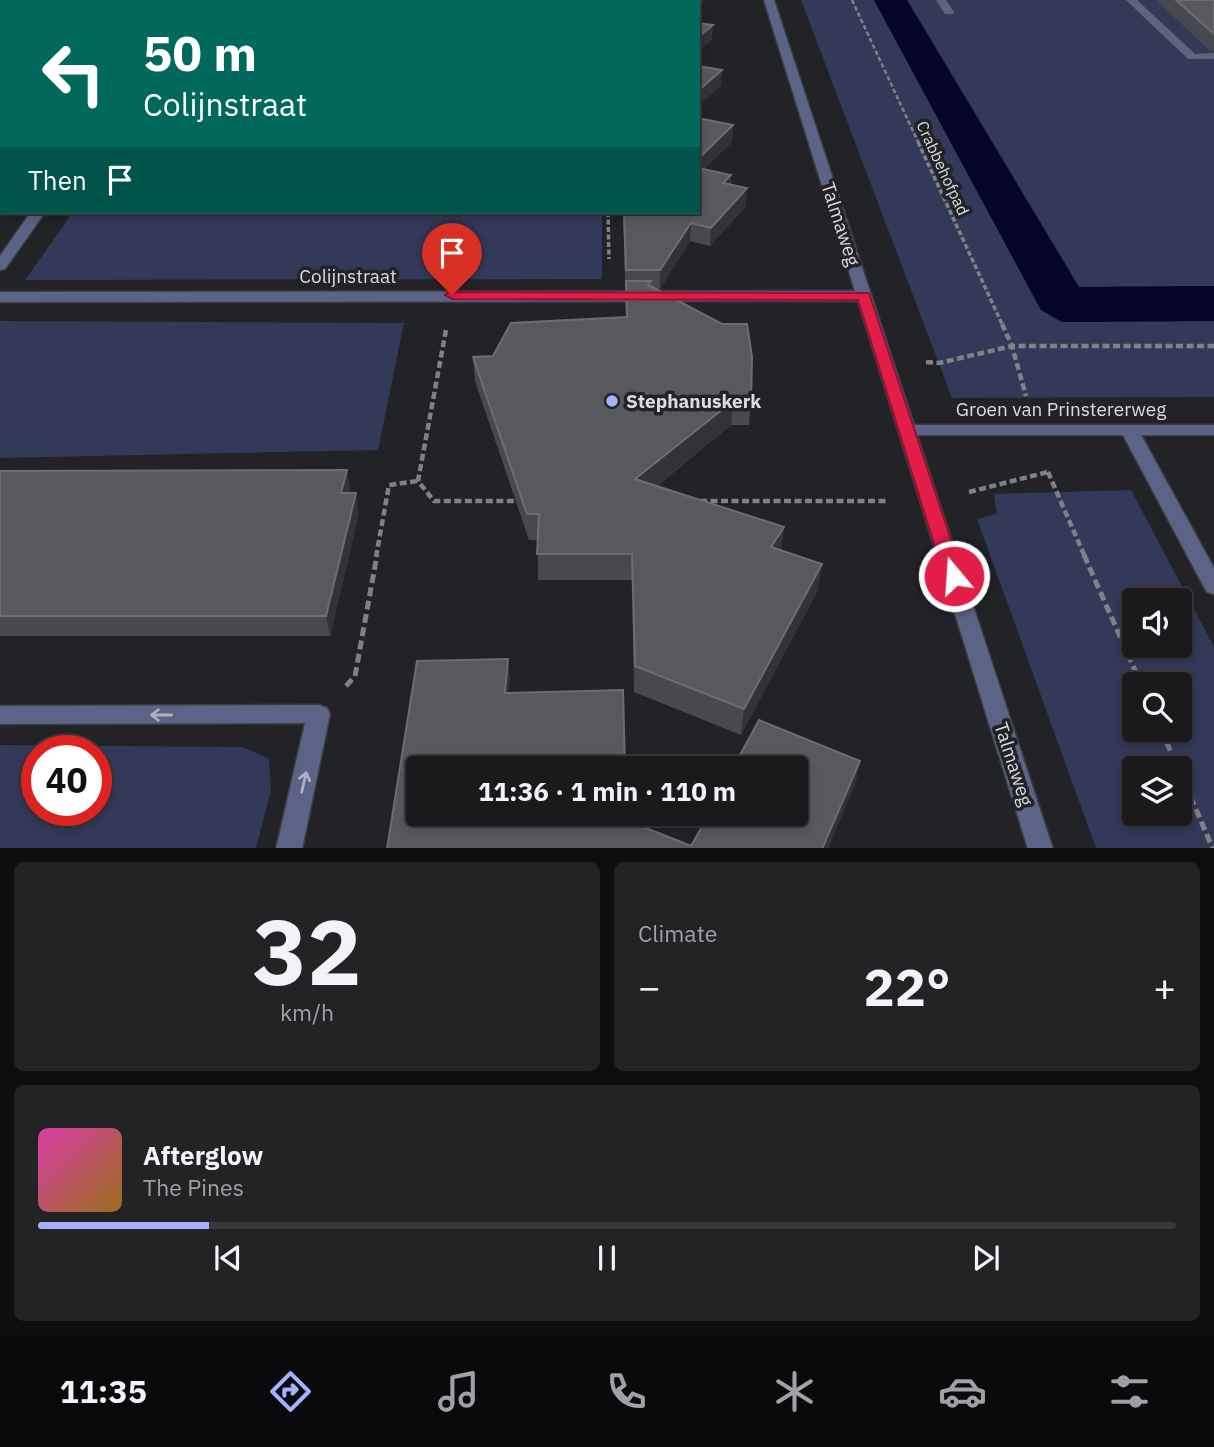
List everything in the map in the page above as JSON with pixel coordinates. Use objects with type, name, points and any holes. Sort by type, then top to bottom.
[{"type":"street","name":"Talmaweg","points":[[769,0],[1041,848]]},
{"type":"street","points":[[941,0],[948,12]]},
{"type":"street","points":[[1131,0],[1192,57],[1214,56]]},
{"type":"street","points":[[0,266],[37,214]]},
{"type":"street","name":"Colijnstraat","points":[[0,297],[864,296]]},
{"type":"street","name":"Groen van Prinstererweg","points":[[907,430],[1214,430]]},
{"type":"street","points":[[1129,430],[1214,587]]},
{"type":"street","points":[[0,715],[319,714],[289,848]]},
{"type":"path","name":"Crabbehofpad","points":[[852,0],[1012,346],[1048,472],[1136,672]]},
{"type":"path","points":[[608,214],[610,295]]},
{"type":"path","points":[[452,295],[418,481],[434,501],[531,501]]},
{"type":"path","points":[[885,360],[939,363],[1012,346],[1214,346]]},
{"type":"path","points":[[696,501],[930,501],[1048,472]]},
{"type":"path","points":[[319,714],[355,676],[389,485],[418,481]]},
{"type":"path","points":[[1192,800],[1213,848]]},
{"type":"shaded area","points":[[801,0],[874,0],[1041,310],[1062,322],[1214,321],[1214,397],[952,398]]},
{"type":"shaded area","points":[[874,0],[907,0],[1079,287],[1214,286],[1214,321],[1062,322],[1041,310]]},
{"type":"shaded area","points":[[907,0],[1214,0],[1214,286],[1079,287]]},
{"type":"shaded area","points":[[72,214],[602,214],[602,279],[25,280]]},
{"type":"shaded area","points":[[0,321],[404,323],[378,450],[0,458]]},
{"type":"shaded area","points":[[1131,490],[1183,588],[1122,588],[1122,658],[1192,658],[1192,605],[1214,647],[1214,848],[1096,848],[977,519],[997,514],[994,494]]},
{"type":"shaded area","points":[[0,745],[21,745],[21,826],[112,826],[112,746],[243,747],[269,759],[271,790],[256,848],[0,848]]},
{"type":"building","points":[[1176,0],[1214,0],[1214,34]]},
{"type":"building","points":[[700,23],[713,25],[700,35]]},
{"type":"building","points":[[700,66],[722,70],[700,89]]},
{"type":"building","points":[[700,118],[733,125],[700,157]]},
{"type":"building","points":[[700,168],[731,175],[723,183],[747,188],[711,228],[691,223],[660,270],[626,270],[624,214],[700,214]]},
{"type":"building","points":[[626,281],[651,281],[648,285],[722,324],[747,324],[752,357],[751,400],[733,401],[635,479],[784,527],[771,547],[822,564],[744,709],[635,666],[632,554],[537,554],[539,514],[527,514],[473,357],[493,356],[511,323],[627,317]]},
{"type":"building","points":[[347,470],[341,493],[356,493],[326,616],[0,616],[0,471]]},
{"type":"building","points":[[508,659],[505,693],[623,690],[625,756],[406,756],[406,826],[641,826],[691,846],[702,826],[808,826],[808,756],[740,756],[759,720],[860,761],[822,848],[387,848],[417,661]]},
{"type":"place","name":"Stephanuskerk","points":[[612,401]]},
{"type":"route","points":[[452,295],[864,296],[954,576]]}]
